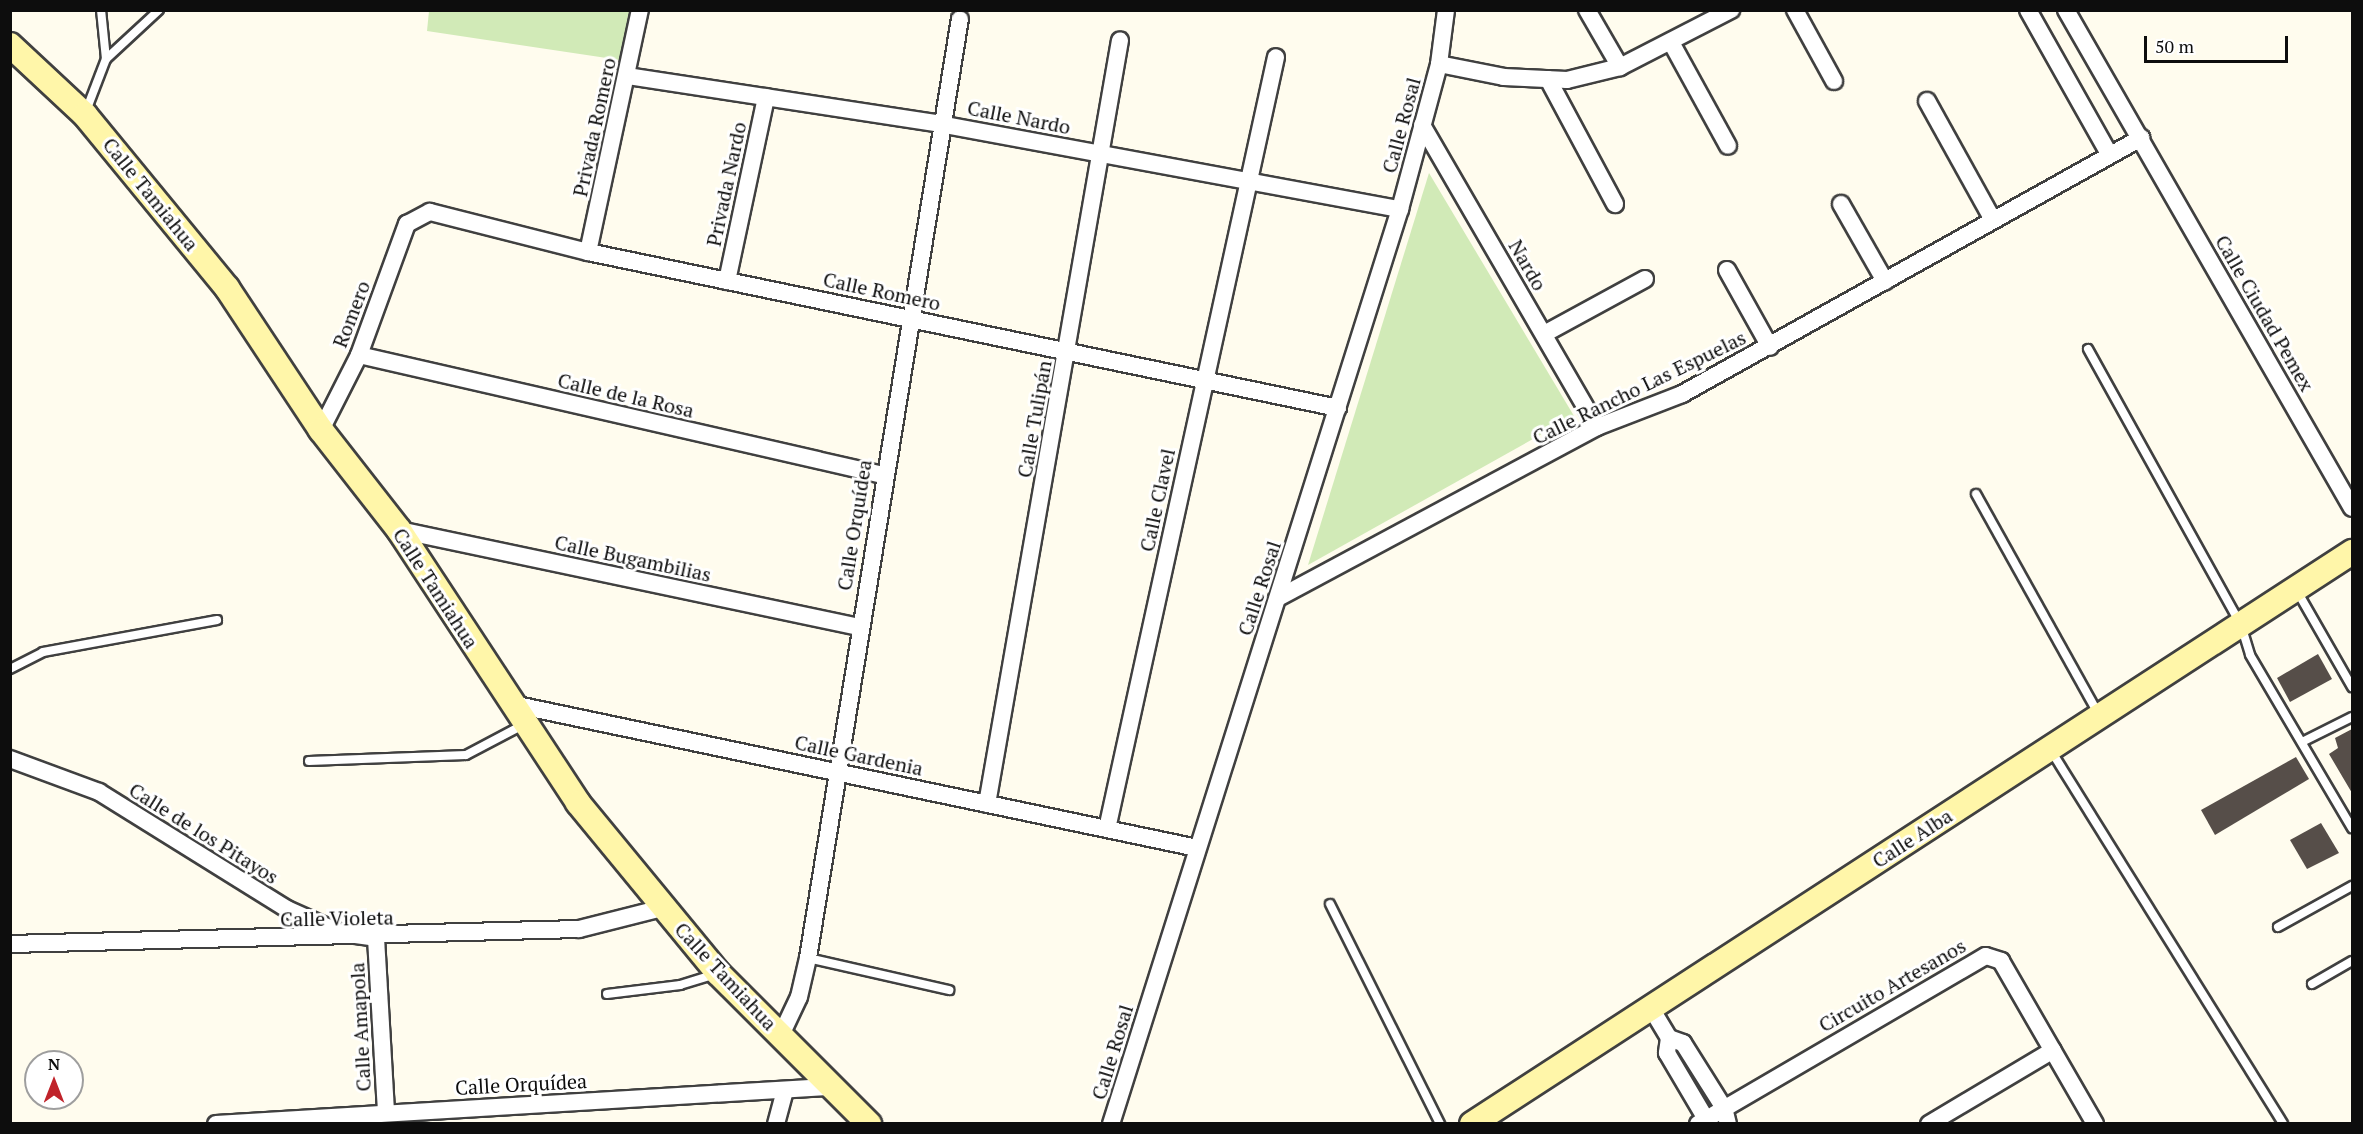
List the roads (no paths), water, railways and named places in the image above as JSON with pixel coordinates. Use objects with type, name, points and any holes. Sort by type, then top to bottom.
[{"type":"street","name":"Privada Romero","points":[[588,252],[628,76],[640,10]]},
{"type":"street","name":"Calle Rosal","points":[[1111,1124],[1400,209],[1439,64],[1446,10]]},
{"type":"street","points":[[1587,10],[1620,67]]},
{"type":"street","points":[[1795,10],[1834,81]]},
{"type":"street","points":[[2028,10],[2109,154],[2141,138]]},
{"type":"street","name":"Calle Ciudad Pemex","points":[[2066,10],[2352,508]]},
{"type":"street","points":[[1439,64],[1504,77],[1548,79],[1620,67],[1672,44],[1729,11]]},
{"type":"street","name":"Calle Orquídea","points":[[781,1035],[799,997],[808,958],[835,772],[908,318],[960,19]]},
{"type":"street","name":"Calle Tulipán","points":[[987,804],[1120,40]]},
{"type":"street","points":[[1672,44],[1728,146]]},
{"type":"street","name":"Calle Tamiahua","points":[[10,45],[85,115],[227,288],[321,430],[399,530],[578,803],[662,908],[718,973],[781,1035],[827,1087],[869,1124]]},
{"type":"street","name":"Calle Clavel","points":[[1107,829],[1276,57]]},
{"type":"street","name":"Calle Nardo","points":[[628,76],[940,124],[1400,209]]},
{"type":"street","points":[[1548,79],[1616,204]]},
{"type":"street","name":"Privada Nardo","points":[[727,281],[766,97]]},
{"type":"street","points":[[1927,100],[1993,220]]},
{"type":"street","name":"Nardo","points":[[1422,125],[1597,427]]},
{"type":"street","name":"Calle Rancho Las Espuelas","points":[[1278,598],[1597,427],[1666,402],[1770,347],[2109,154]]},
{"type":"street","points":[[1841,204],[1885,281]]},
{"type":"street","name":"Calle Romero","points":[[419,213],[441,214],[588,252],[1338,408]]},
{"type":"street","name":"Romero","points":[[321,430],[358,355],[407,224],[419,213]]},
{"type":"street","points":[[1726,270],[1770,347]]},
{"type":"street","points":[[1544,334],[1645,279]]},
{"type":"street","name":"Calle de la Rosa","points":[[358,355],[883,475]]},
{"type":"street","name":"Calle Bugambilias","points":[[399,530],[859,627]]},
{"type":"street","name":"Calle Alba","points":[[1472,1124],[2352,552]]},
{"type":"street","name":"Calle Gardenia","points":[[512,704],[1197,848]]},
{"type":"street","name":"Calle de los Pitayos","points":[[10,759],[99,792],[287,909],[341,933],[376,938]]},
{"type":"street","name":"Calle Violeta","points":[[10,944],[376,938],[579,929],[662,908]]},
{"type":"street","name":"Calle Amapola","points":[[376,938],[386,1113]]},
{"type":"street","name":"Circuito Artesanos","points":[[1704,1122],[1726,1116],[1982,957],[2001,961],[2095,1124]]},
{"type":"street","points":[[1651,1008],[1669,1038],[1667,1053],[1704,1122]]},
{"type":"street","points":[[1669,1038],[1683,1042],[1726,1116]]},
{"type":"street","points":[[1929,1124],[2053,1050]]},
{"type":"street","name":"Calle Orquídea","points":[[216,1124],[827,1087]]},
{"type":"street","points":[[776,1124],[785,1090]]},
{"type":"lane","points":[[85,115],[106,59],[101,10]]},
{"type":"lane","points":[[106,59],[159,10]]},
{"type":"lane","points":[[2088,349],[2241,625],[2250,655],[2304,741],[2352,828]]},
{"type":"lane","points":[[1976,494],[2100,716]]},
{"type":"lane","points":[[2296,589],[2352,687]]},
{"type":"lane","points":[[10,669],[43,652],[217,621]]},
{"type":"lane","points":[[2304,741],[2352,717]]},
{"type":"lane","points":[[309,761],[466,755],[525,725]]},
{"type":"lane","points":[[2050,749],[2283,1124]]},
{"type":"lane","points":[[2278,927],[2352,886]]},
{"type":"lane","points":[[1330,904],[1440,1124]]},
{"type":"lane","points":[[808,958],[949,990]]},
{"type":"lane","points":[[2312,984],[2352,961]]},
{"type":"lane","points":[[607,994],[680,985],[718,973]]}]
